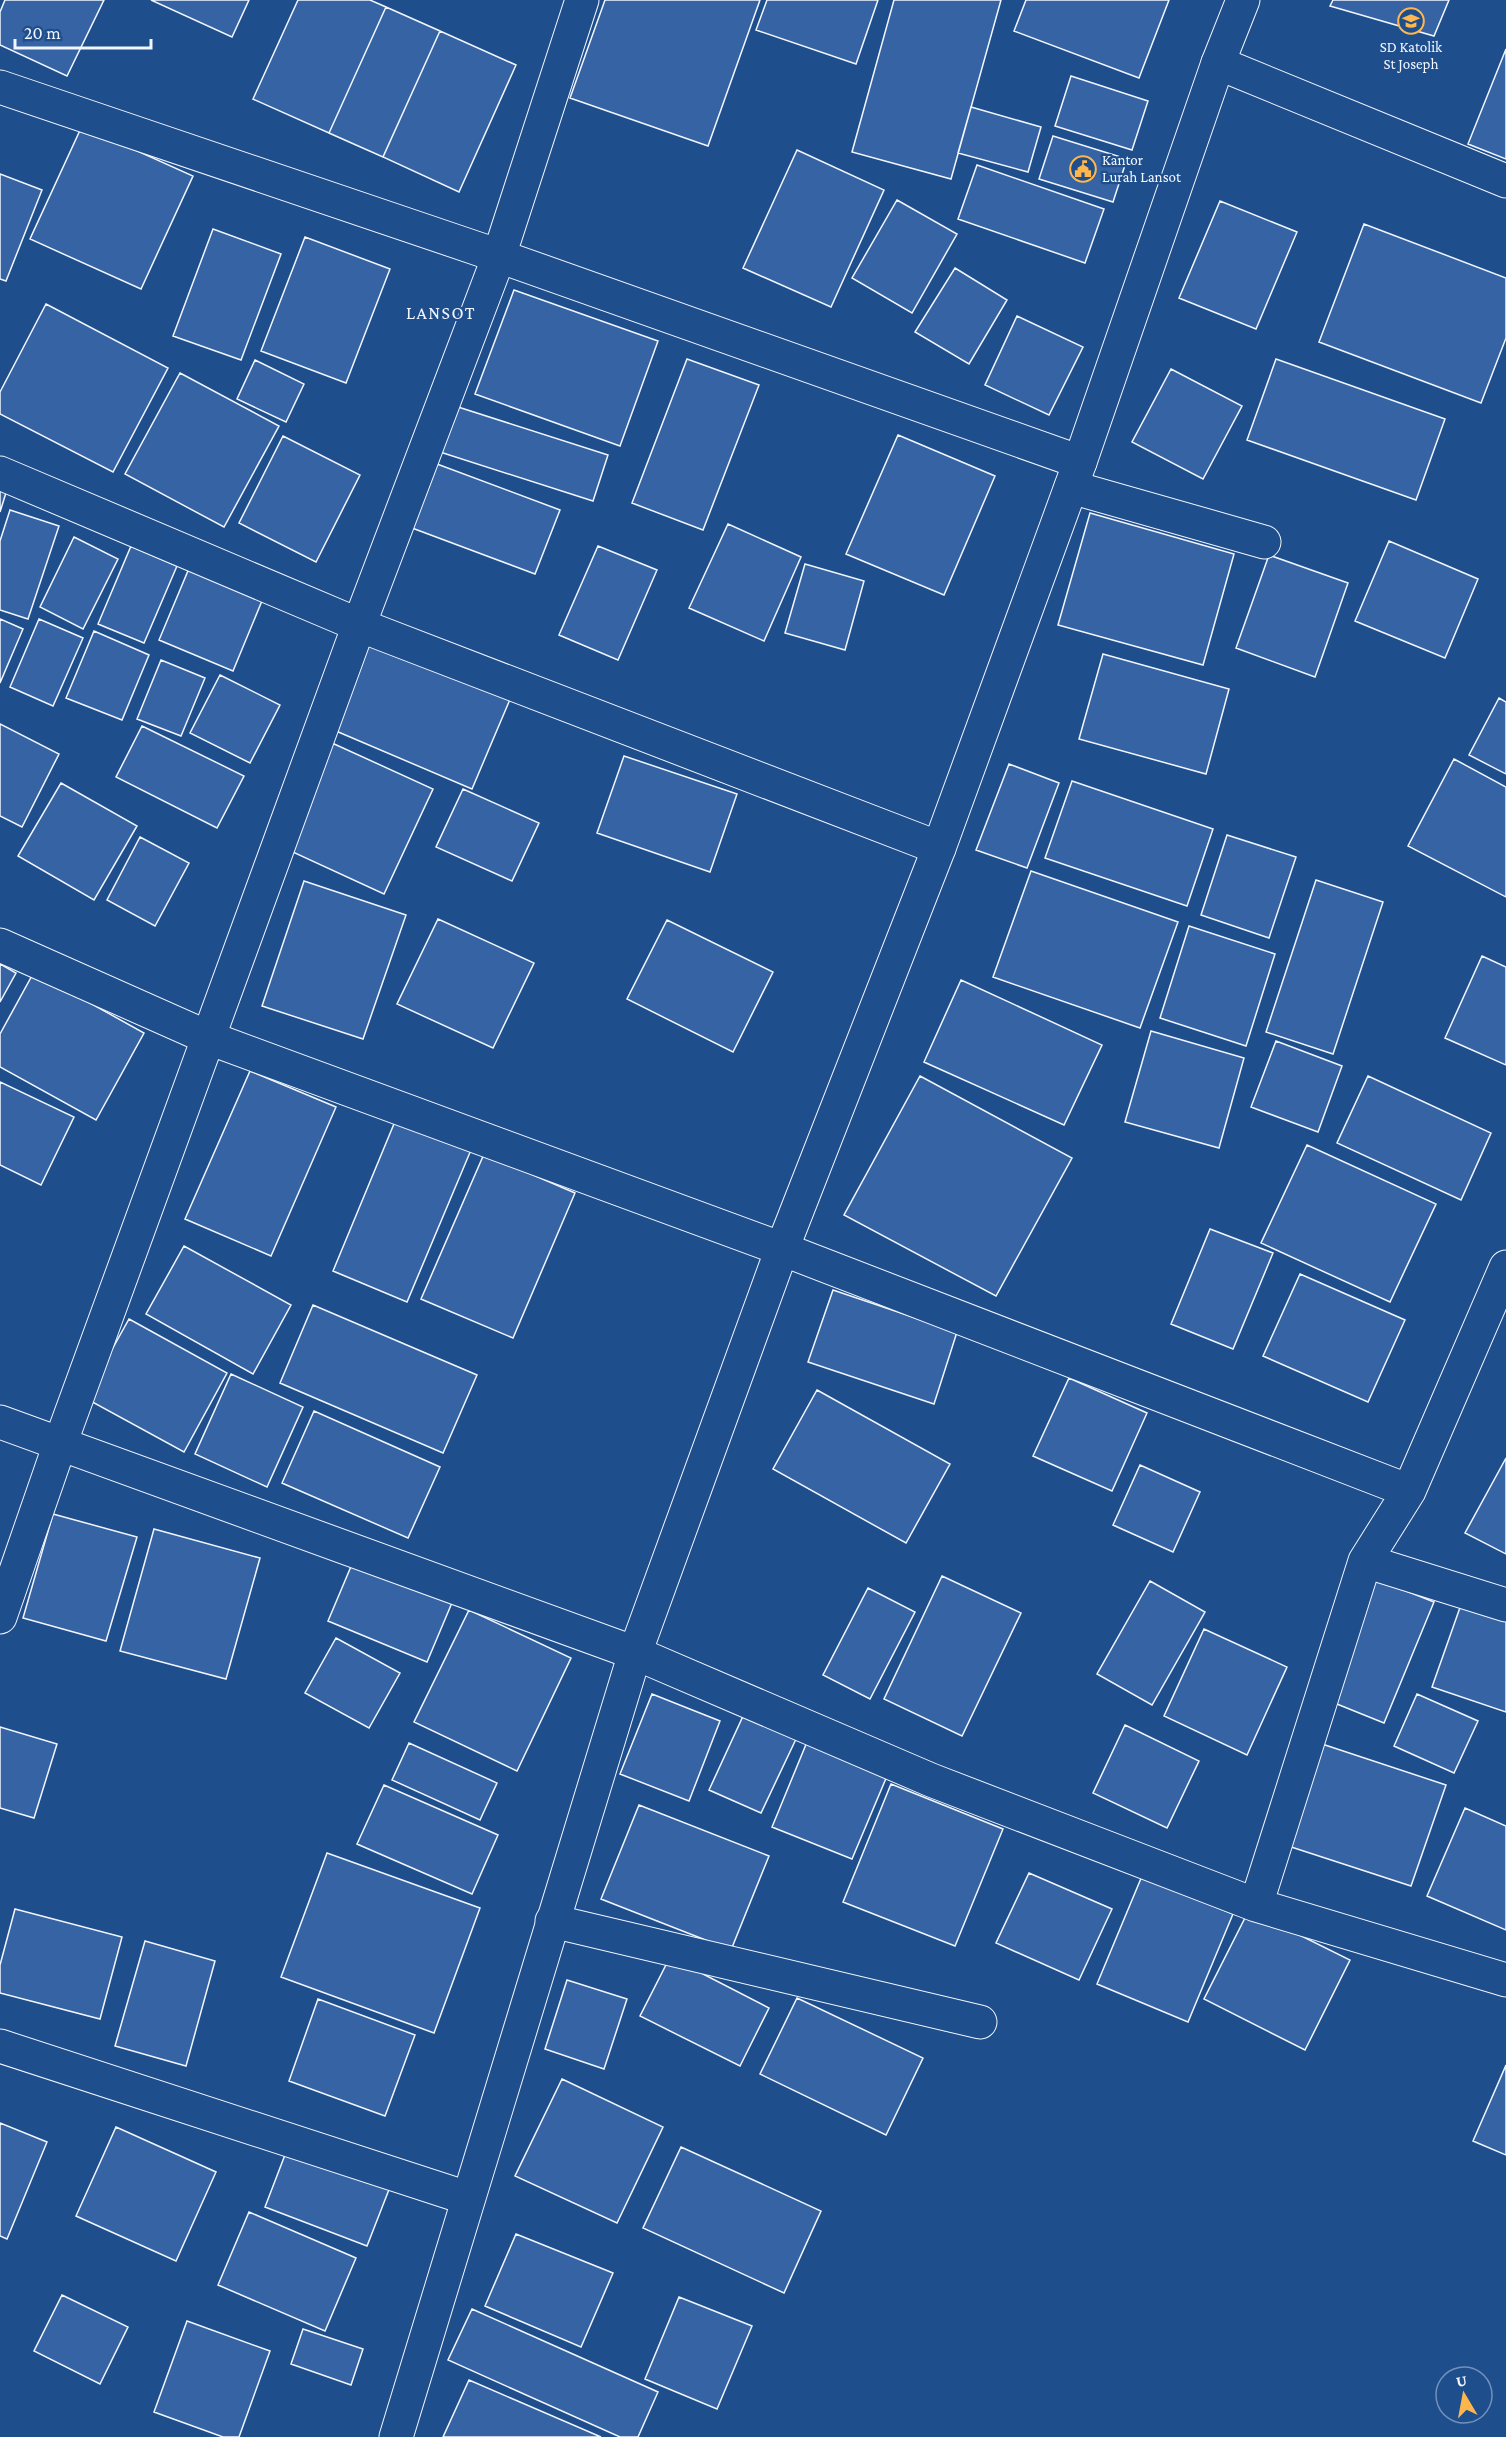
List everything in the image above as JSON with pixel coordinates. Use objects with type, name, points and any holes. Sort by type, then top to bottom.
[{"type":"main road","points":[[0,1617],[60,1444],[359,625],[499,256],[582,0]]},
{"type":"main road","points":[[396,2437],[635,1653],[782,1250],[939,848],[1076,474],[1218,63],[1244,0]]},
{"type":"main road","points":[[1218,63],[1506,181]]},
{"type":"main road","points":[[0,87],[499,256],[1076,474],[1264,542]]},
{"type":"main road","points":[[0,473],[359,625],[939,848]]},
{"type":"main road","points":[[0,945],[209,1038],[782,1250],[1409,1491]]},
{"type":"main road","points":[[1256,1905],[1365,1561],[1409,1491],[1506,1267]]},
{"type":"main road","points":[[0,1422],[635,1653],[932,1780],[1256,1905],[1506,1980]]},
{"type":"main road","points":[[1365,1561],[1506,1605]]},
{"type":"main road","points":[[552,1922],[980,2022]]},
{"type":"main road","points":[[0,2046],[467,2198]]},
{"type":"building","points":[[5,0],[104,0],[67,76],[0,45],[0,12]]},
{"type":"building","points":[[151,0],[249,0],[232,37]]},
{"type":"building","points":[[298,0],[370,0],[386,7],[329,133],[253,99]]},
{"type":"building","points":[[605,0],[760,0],[708,146],[570,98]]},
{"type":"building","points":[[767,0],[878,0],[856,64],[756,30]]},
{"type":"building","points":[[894,0],[1001,0],[951,179],[852,152]]},
{"type":"building","points":[[1026,0],[1169,0],[1139,78],[1014,31]]},
{"type":"building","name":"SD Katolik St Joseph","points":[[1333,0],[1449,0],[1434,36],[1330,6]]},
{"type":"building","points":[[386,7],[440,31],[383,157],[329,133]]},
{"type":"building","points":[[440,31],[516,65],[459,192],[383,157]]},
{"type":"building","points":[[1506,49],[1506,159],[1468,144]]},
{"type":"building","points":[[1071,76],[1148,101],[1132,150],[1055,126]]},
{"type":"building","points":[[971,107],[1041,127],[1028,172],[958,153]]},
{"type":"building","points":[[82,126],[193,176],[141,289],[30,239]]},
{"type":"building","name":"Kantor Lurah Lansot","points":[[1053,136],[1127,159],[1113,202],[1039,179]]},
{"type":"building","points":[[797,150],[884,190],[831,307],[743,268]]},
{"type":"building","points":[[977,165],[1104,209],[1085,263],[958,219]]},
{"type":"building","points":[[0,174],[42,190],[6,281],[0,279]]},
{"type":"building","points":[[897,200],[957,234],[912,313],[852,278]]},
{"type":"building","points":[[1220,201],[1297,232],[1256,329],[1179,298]]},
{"type":"building","points":[[1364,224],[1506,278],[1506,338],[1481,403],[1319,342]]},
{"type":"building","points":[[213,229],[281,254],[241,360],[173,336]]},
{"type":"building","points":[[305,237],[390,269],[346,383],[261,351]]},
{"type":"building","points":[[955,268],[1007,300],[969,364],[915,332]]},
{"type":"building","points":[[514,290],[658,341],[620,446],[475,394]]},
{"type":"building","points":[[46,304],[168,368],[113,472],[0,414],[0,392]]},
{"type":"building","points":[[1017,316],[1083,347],[1049,415],[985,385]]},
{"type":"building","points":[[687,359],[759,385],[703,530],[632,503]]},
{"type":"building","points":[[1276,359],[1445,419],[1416,500],[1247,440]]},
{"type":"building","points":[[255,360],[304,384],[286,422],[237,399]]},
{"type":"building","points":[[1171,369],[1242,406],[1203,479],[1132,442]]},
{"type":"building","points":[[180,373],[279,426],[224,527],[125,474]]},
{"type":"building","points":[[455,406],[608,455],[593,501],[440,452]]},
{"type":"building","points":[[898,435],[995,476],[944,595],[846,554]]},
{"type":"building","points":[[283,436],[360,475],[316,562],[239,523]]},
{"type":"building","points":[[429,461],[560,510],[535,574],[404,525]]},
{"type":"building","points":[[0,477],[10,480],[0,512]]},
{"type":"building","points":[[10,510],[59,526],[28,619],[0,610],[0,541]]},
{"type":"building","points":[[1090,513],[1234,554],[1203,665],[1058,625]]},
{"type":"building","points":[[728,524],[801,557],[764,641],[689,608]]},
{"type":"building","points":[[74,537],[118,559],[83,629],[40,607]]},
{"type":"building","points":[[1389,541],[1478,579],[1445,658],[1355,621]]},
{"type":"building","points":[[131,546],[177,566],[144,643],[98,624]]},
{"type":"building","points":[[598,546],[657,570],[618,660],[559,635]]},
{"type":"building","points":[[1269,555],[1348,583],[1315,677],[1236,648]]},
{"type":"building","points":[[805,564],[864,581],[845,650],[785,633]]},
{"type":"building","points":[[190,566],[264,596],[233,671],[159,640]]},
{"type":"building","points":[[0,619],[23,629],[0,683]]},
{"type":"building","points":[[39,619],[83,638],[53,706],[10,687]]},
{"type":"building","points":[[94,631],[149,655],[122,720],[66,698]]},
{"type":"building","points":[[368,637],[511,697],[472,789],[329,728]]},
{"type":"building","points":[[1103,654],[1229,689],[1206,774],[1079,739]]},
{"type":"building","points":[[161,660],[205,678],[181,736],[137,719]]},
{"type":"building","points":[[220,675],[280,705],[250,763],[190,733]]},
{"type":"building","points":[[1499,698],[1506,702],[1506,774],[1469,755]]},
{"type":"building","points":[[0,724],[59,754],[22,827],[0,816]]},
{"type":"building","points":[[142,726],[244,776],[217,828],[116,777]]},
{"type":"building","points":[[332,743],[433,789],[384,894],[284,848]]},
{"type":"building","points":[[624,756],[737,794],[710,872],[597,833]]},
{"type":"building","points":[[1454,759],[1506,787],[1506,897],[1408,846]]},
{"type":"building","points":[[1009,764],[1059,783],[1027,868],[976,850]]},
{"type":"building","points":[[1072,781],[1213,829],[1187,906],[1045,858]]},
{"type":"building","points":[[61,783],[137,826],[94,900],[18,856]]},
{"type":"building","points":[[463,789],[539,823],[512,881],[436,847]]},
{"type":"building","points":[[1227,835],[1296,857],[1269,938],[1201,915]]},
{"type":"building","points":[[140,837],[189,863],[155,926],[107,900]]},
{"type":"building","points":[[1031,871],[1178,922],[1140,1028],[993,977]]},
{"type":"building","points":[[1316,880],[1383,902],[1333,1054],[1266,1032]]},
{"type":"building","points":[[304,881],[406,915],[363,1039],[262,1006]]},
{"type":"building","points":[[438,919],[534,963],[493,1048],[397,1004]]},
{"type":"building","points":[[667,920],[773,972],[733,1052],[627,999]]},
{"type":"building","points":[[1189,926],[1275,954],[1246,1046],[1160,1018]]},
{"type":"building","points":[[1482,956],[1506,967],[1506,1065],[1445,1038]]},
{"type":"building","points":[[0,964],[16,973],[0,1002]]},
{"type":"building","points":[[34,972],[144,1033],[96,1120],[0,1067],[0,1034]]},
{"type":"building","points":[[961,980],[1102,1045],[1064,1125],[924,1062]]},
{"type":"building","points":[[1151,1031],[1244,1058],[1219,1148],[1125,1122]]},
{"type":"building","points":[[1276,1041],[1342,1066],[1318,1132],[1251,1107]]},
{"type":"building","points":[[250,1071],[336,1107],[271,1256],[185,1219]]},
{"type":"building","points":[[920,1076],[1072,1158],[996,1296],[844,1215]]},
{"type":"building","points":[[1368,1076],[1491,1133],[1461,1200],[1337,1143]]},
{"type":"building","points":[[0,1082],[74,1117],[41,1185],[0,1165]]},
{"type":"building","points":[[396,1119],[471,1150],[407,1302],[333,1271]]},
{"type":"building","points":[[1307,1145],[1436,1204],[1390,1302],[1261,1243]]},
{"type":"building","points":[[484,1154],[575,1193],[513,1338],[421,1299]]},
{"type":"building","points":[[1210,1229],[1273,1253],[1233,1349],[1171,1324]]},
{"type":"building","points":[[184,1246],[291,1305],[253,1374],[146,1314]]},
{"type":"building","points":[[1300,1274],[1405,1320],[1368,1402],[1263,1356]]},
{"type":"building","points":[[833,1290],[957,1332],[934,1404],[808,1362]]},
{"type":"building","points":[[313,1305],[477,1375],[443,1453],[280,1383]]},
{"type":"building","points":[[129,1319],[227,1373],[184,1452],[85,1398]]},
{"type":"building","points":[[231,1374],[303,1407],[267,1487],[195,1454]]},
{"type":"building","points":[[1069,1378],[1147,1413],[1112,1491],[1033,1456]]},
{"type":"building","points":[[817,1390],[950,1464],[906,1543],[773,1469]]},
{"type":"building","points":[[314,1411],[440,1467],[408,1538],[282,1483]]},
{"type":"building","points":[[1506,1458],[1506,1554],[1465,1533]]},
{"type":"building","points":[[1140,1465],[1200,1492],[1173,1552],[1113,1525]]},
{"type":"building","points":[[53,1514],[137,1537],[106,1641],[23,1618]]},
{"type":"building","points":[[154,1529],[260,1558],[226,1679],[120,1651]]},
{"type":"building","points":[[355,1557],[454,1598],[427,1662],[328,1621]]},
{"type":"building","points":[[942,1576],[1021,1613],[962,1736],[884,1699]]},
{"type":"building","points":[[1376,1579],[1434,1602],[1384,1723],[1327,1700]]},
{"type":"building","points":[[1150,1581],[1205,1612],[1152,1705],[1097,1674]]},
{"type":"building","points":[[868,1588],[915,1612],[870,1699],[823,1675]]},
{"type":"building","points":[[1463,1599],[1506,1614],[1506,1712],[1432,1687]]},
{"type":"building","points":[[469,1610],[571,1658],[517,1771],[414,1722]]},
{"type":"building","points":[[1204,1629],[1287,1667],[1247,1755],[1164,1716]]},
{"type":"building","points":[[336,1638],[400,1673],[369,1728],[305,1693]]},
{"type":"building","points":[[652,1694],[720,1721],[689,1801],[620,1774]]},
{"type":"building","points":[[1417,1694],[1478,1721],[1454,1773],[1394,1746]]},
{"type":"building","points":[[744,1714],[797,1737],[761,1813],[709,1790]]},
{"type":"building","points":[[1125,1725],[1199,1761],[1167,1828],[1093,1793]]},
{"type":"building","points":[[0,1727],[57,1744],[34,1818],[0,1808]]},
{"type":"building","points":[[807,1742],[887,1776],[852,1859],[772,1827]]},
{"type":"building","points":[[1316,1742],[1446,1785],[1411,1886],[1282,1844]]},
{"type":"building","points":[[409,1743],[497,1783],[480,1820],[392,1780]]},
{"type":"building","points":[[891,1784],[1003,1829],[955,1946],[843,1902]]},
{"type":"building","points":[[384,1785],[498,1835],[472,1894],[357,1844]]},
{"type":"building","points":[[639,1805],[769,1856],[731,1950],[601,1899]]},
{"type":"building","points":[[1465,1808],[1506,1826],[1506,1930],[1427,1896]]},
{"type":"building","points":[[327,1853],[480,1908],[434,2033],[281,1977]]},
{"type":"building","points":[[1029,1873],[1112,1909],[1079,1980],[996,1943]]},
{"type":"building","points":[[1142,1876],[1233,1914],[1188,2022],[1097,1984]]},
{"type":"building","points":[[15,1909],[122,1937],[100,2019],[0,1993],[0,1965]]},
{"type":"building","points":[[1249,1910],[1350,1960],[1305,2050],[1204,1999]]},
{"type":"building","points":[[145,1941],[215,1961],[186,2066],[115,2046]]},
{"type":"building","points":[[670,1957],[769,2008],[740,2066],[640,2016]]},
{"type":"building","points":[[567,1980],[627,1999],[604,2069],[545,2049]]},
{"type":"building","points":[[797,1998],[923,2058],[886,2135],[760,2074]]},
{"type":"building","points":[[318,1999],[415,2035],[385,2116],[289,2081]]},
{"type":"building","points":[[1506,2065],[1506,2155],[1473,2141]]},
{"type":"building","points":[[562,2079],[663,2127],[617,2223],[515,2176]]},
{"type":"building","points":[[0,2123],[47,2142],[7,2239],[0,2236]]},
{"type":"building","points":[[116,2127],[216,2172],[176,2261],[76,2216]]},
{"type":"building","points":[[288,2147],[390,2187],[367,2246],[265,2207]]},
{"type":"building","points":[[681,2147],[821,2211],[784,2293],[643,2228]]},
{"type":"building","points":[[249,2212],[356,2258],[325,2331],[218,2285]]},
{"type":"building","points":[[516,2234],[613,2273],[581,2347],[485,2306]]},
{"type":"building","points":[[62,2295],[128,2327],[100,2384],[34,2351]]},
{"type":"building","points":[[679,2297],[752,2326],[717,2409],[645,2379]]},
{"type":"building","points":[[472,2309],[658,2392],[638,2437],[620,2437],[448,2360]]},
{"type":"building","points":[[187,2321],[270,2351],[239,2437],[223,2437],[154,2412]]},
{"type":"building","points":[[303,2329],[363,2349],[351,2385],[291,2364]]},
{"type":"building","points":[[469,2380],[601,2437],[443,2437]]},
{"type":"place","name":"SD Katolik St Joseph","points":[[1411,21]]},
{"type":"place","name":"Kantor Lurah Lansot","points":[[1083,169]]},
{"type":"district","name":"LANSOT","points":[[441,313]]}]
